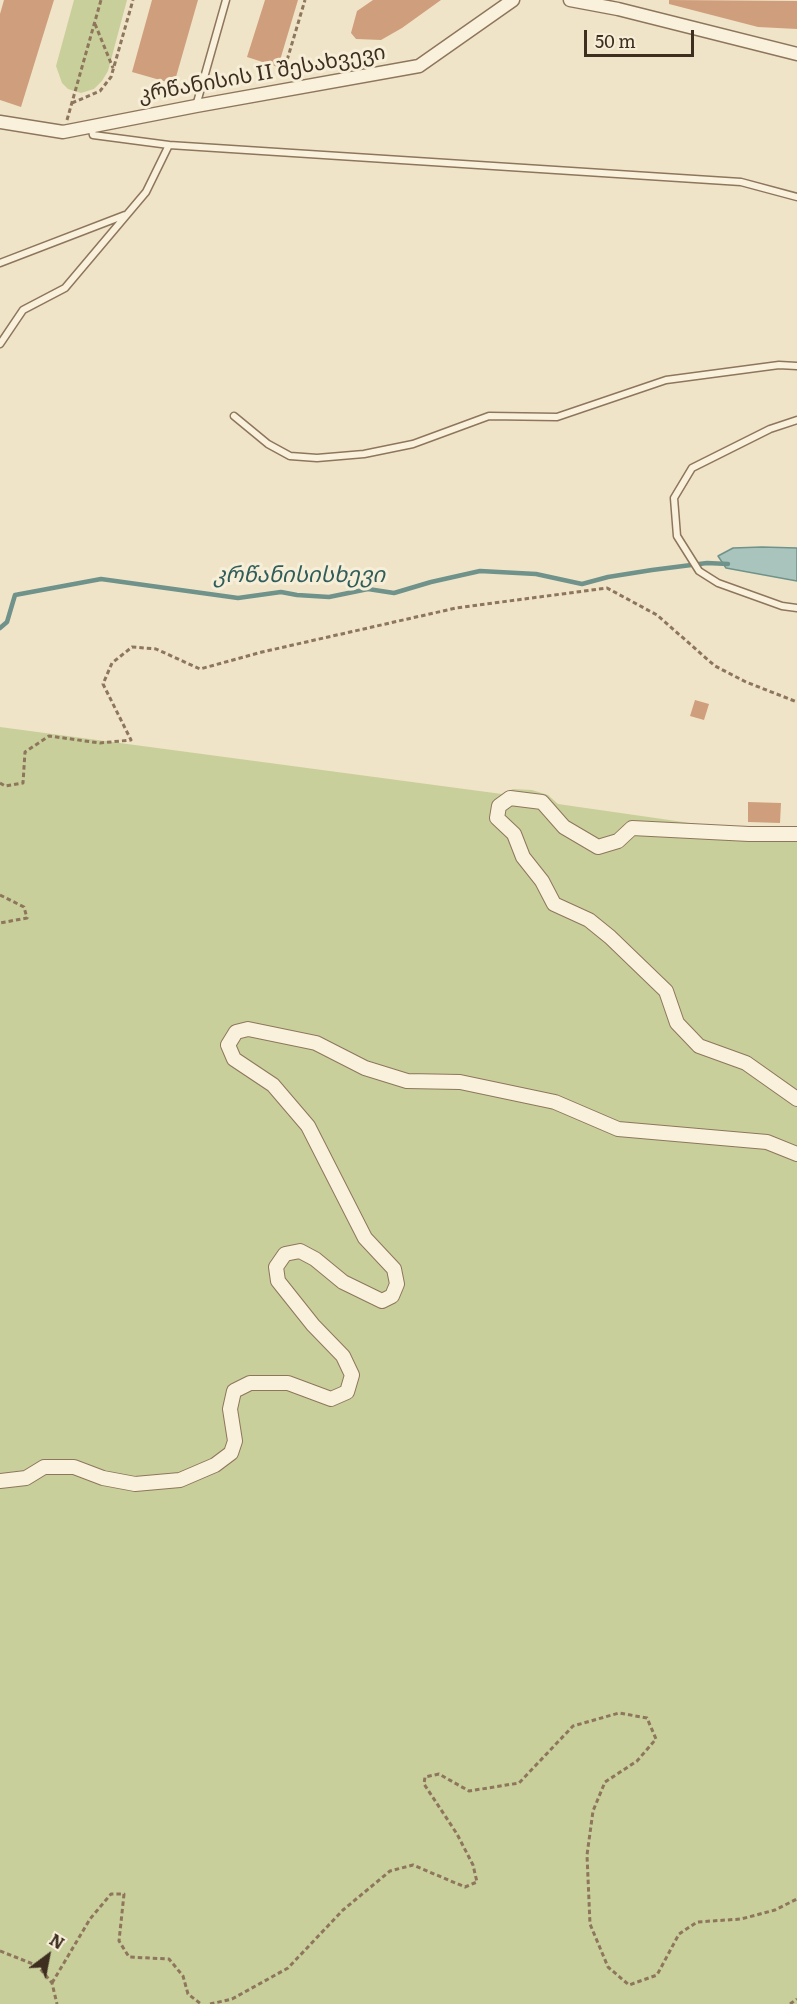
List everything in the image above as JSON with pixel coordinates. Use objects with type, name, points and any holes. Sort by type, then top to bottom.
[{"type":"street","name":"კრწანისის II შესახვევი","points":[[0,122],[63,132],[419,66],[513,0]]},
{"type":"street","points":[[570,0],[618,9],[797,54]]},
{"type":"street","points":[[797,834],[632,828],[618,841],[598,847],[564,826],[542,802],[510,798],[500,807],[497,818],[514,834],[523,857],[542,881],[554,904],[589,920],[666,991],[677,1023],[699,1046],[746,1064],[797,1099]]},
{"type":"street","points":[[0,1481],[26,1478],[44,1467],[74,1467],[103,1478],[135,1484],[180,1480],[215,1465],[231,1453],[235,1441],[230,1409],[234,1391],[250,1383],[288,1383],[332,1399],[347,1392],[352,1375],[343,1356],[313,1325],[278,1281],[276,1267],[285,1254],[300,1251],[315,1259],[343,1282],[382,1301],[392,1296],[397,1284],[394,1269],[365,1238],[308,1126],[273,1085],[234,1059],[228,1045],[236,1032],[248,1029],[316,1043],[365,1068],[407,1081],[460,1082],[555,1102],[618,1129],[767,1142],[797,1154]]},
{"type":"lane","points":[[196,106],[226,0]]},
{"type":"lane","points":[[91,126],[93,135],[169,145],[741,183],[797,197]]},
{"type":"lane","points":[[0,344],[23,310],[65,288],[146,192],[169,145]]},
{"type":"lane","points":[[0,263],[125,215]]},
{"type":"lane","points":[[234,416],[268,444],[290,456],[316,458],[364,454],[413,444],[489,416],[557,417],[666,380],[778,365],[797,366]]},
{"type":"lane","points":[[797,420],[770,429],[692,468],[674,498],[677,536],[699,571],[718,583],[782,606],[797,608]]},
{"type":"path","points":[[63,132],[100,0]]},
{"type":"path","points":[[72,103],[100,91],[111,77],[133,0]]},
{"type":"path","points":[[285,67],[305,0]]},
{"type":"path","points":[[94,22],[114,69]]},
{"type":"path","points":[[0,783],[5,786],[23,783],[25,752],[49,735],[100,742],[131,740],[103,684],[112,663],[132,647],[156,649],[200,669],[262,652],[456,608],[608,588],[657,615],[715,666],[746,682],[797,702]]},
{"type":"path","points":[[0,895],[24,907],[27,918],[0,923]]},
{"type":"path","points":[[210,2004],[232,1999],[288,1968],[343,1910],[390,1871],[413,1865],[465,1887],[477,1882],[473,1865],[457,1834],[424,1784],[424,1777],[439,1774],[469,1791],[519,1783],[573,1726],[619,1713],[647,1718],[656,1739],[637,1761],[605,1782],[592,1811],[587,1855],[590,1924],[608,1967],[629,1985],[657,1975],[679,1934],[697,1922],[741,1919],[775,1910],[797,1899]]},
{"type":"path","points":[[52,1983],[90,1918],[111,1894],[124,1894],[119,1941],[129,1957],[169,1959],[183,1976],[188,1994],[201,2004]]},
{"type":"path","points":[[0,1951],[38,1966],[52,1983],[57,2004]]},
{"type":"path","points":[[790,2004],[797,1999]]},
{"type":"green space","points":[[74,0],[127,0],[108,71],[94,89],[81,93],[68,89],[62,83],[56,66]]},
{"type":"green space","points":[[0,727],[502,794],[513,789],[532,790],[548,795],[558,804],[732,829],[797,829],[797,2004],[0,2004]]},
{"type":"water","points":[[733,548],[797,548],[797,581],[726,568],[718,556]]},
{"type":"building","points":[[4,0],[54,0],[21,107],[0,100],[0,14]]},
{"type":"building","points":[[152,0],[198,0],[174,84],[132,72]]},
{"type":"building","points":[[265,0],[298,0],[278,67],[247,57]]},
{"type":"building","points":[[373,0],[441,0],[381,40],[356,39],[351,33],[357,11]]},
{"type":"building","points":[[669,0],[797,1],[797,29],[758,27],[669,4]]},
{"type":"building","points":[[695,700],[709,704],[704,720],[690,716]]},
{"type":"building","points":[[748,802],[781,803],[780,823],[748,822]]},
{"type":"waterway","name":"კრწანისისხევი","points":[[0,628],[7,622],[15,595],[101,579],[238,598],[281,592],[329,597],[368,589],[394,593],[480,571],[536,574],[582,584],[652,570],[707,563],[728,564]]}]
